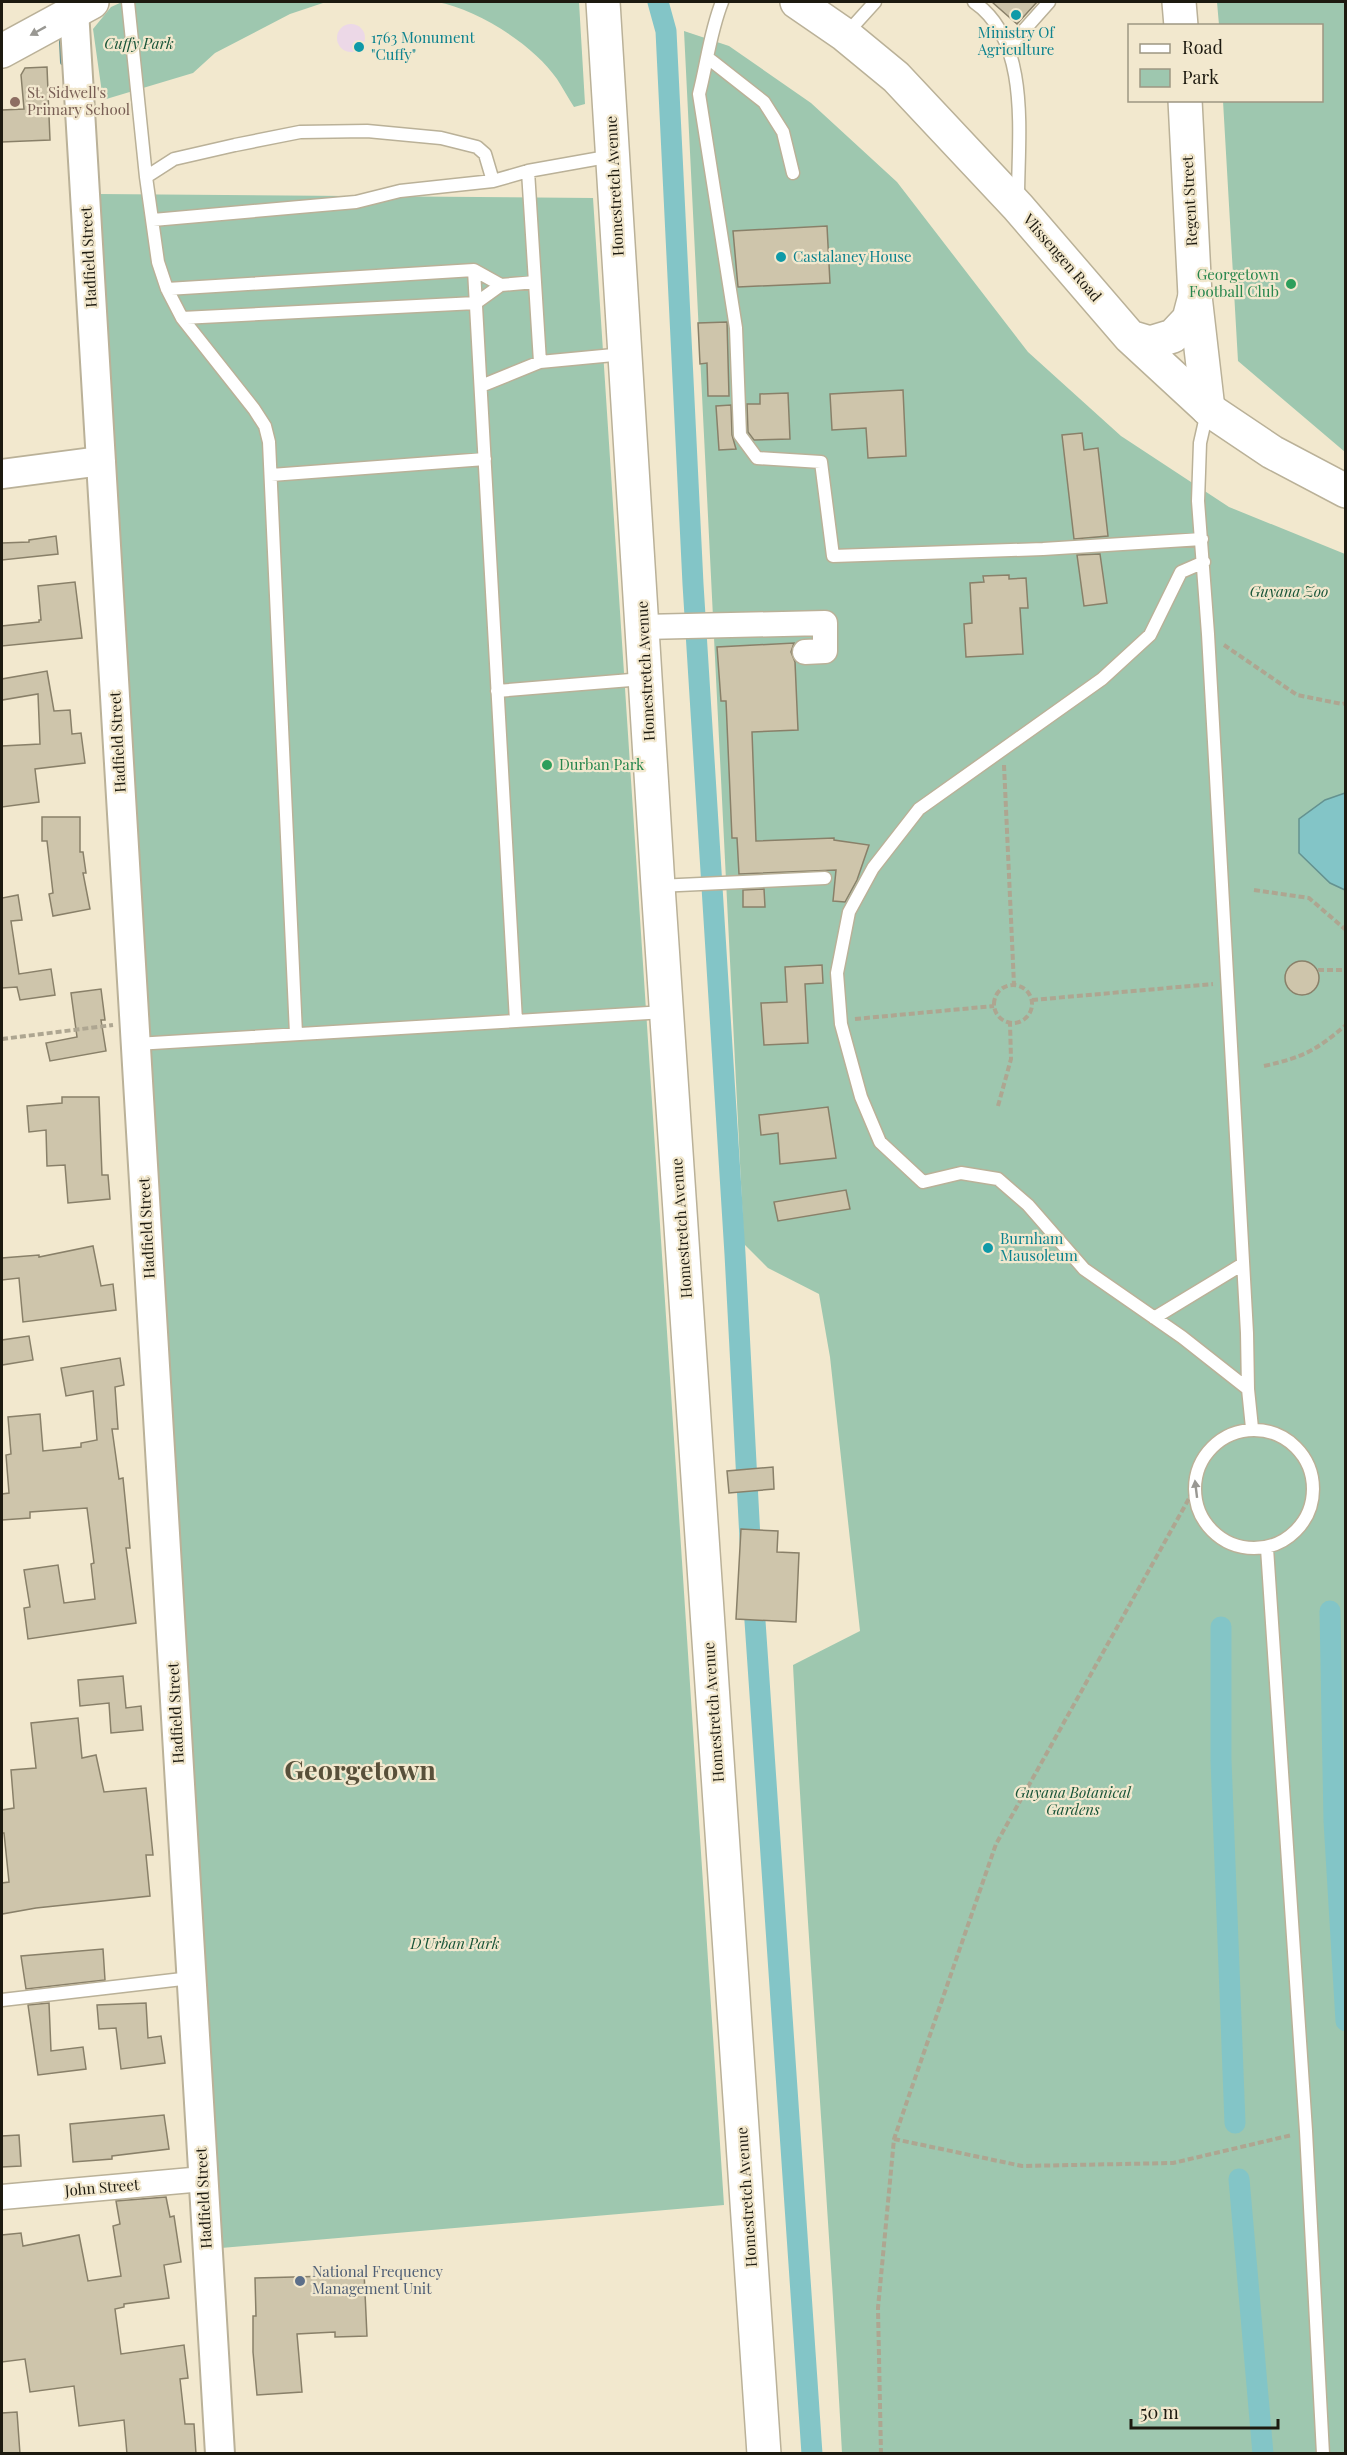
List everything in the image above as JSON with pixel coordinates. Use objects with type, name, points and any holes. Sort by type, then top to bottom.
[{"type":"main road","name":"Homestretch Avenue","points":[[603,2],[658,886],[764,2454]]},
{"type":"main road","name":"Vlissengen Road","points":[[797,2],[845,35],[896,77],[1018,207],[1205,422],[1272,452],[1346,491]]},
{"type":"main road","points":[[1179,2],[1181,24]]},
{"type":"main road","points":[[2,51],[80,4]]},
{"type":"main road","name":"Regent Street","points":[[1185,102],[1205,422]]},
{"type":"main road","points":[[1130,337],[1150,343],[1173,336],[1189,319],[1196,296]]},
{"type":"street","name":"Hadfield Street","points":[[80,4],[101,461],[220,2454]]},
{"type":"street","points":[[2,474],[101,461]]},
{"type":"street","points":[[643,627],[825,623],[825,651],[805,652]]},
{"type":"street","name":"John Street","points":[[2,2197],[203,2179]]},
{"type":"lane","points":[[129,2],[146,177],[158,262],[167,289],[182,318],[265,426],[269,442],[296,1034]]},
{"type":"lane","points":[[722,2],[710,39],[699,94],[736,328],[740,435],[757,458],[821,462],[833,556],[1043,549],[1202,539]]},
{"type":"lane","points":[[845,35],[875,2]]},
{"type":"lane","points":[[974,2],[994,21],[1010,47],[1018,101],[1018,207]]},
{"type":"lane","points":[[1010,47],[1049,2]]},
{"type":"lane","points":[[708,58],[764,102],[783,132],[794,174]]},
{"type":"lane","points":[[146,177],[174,159],[235,145],[300,132],[367,131],[441,138],[477,147],[485,154],[493,181]]},
{"type":"lane","points":[[153,220],[356,202],[400,191],[493,181],[528,171],[613,156]]},
{"type":"lane","points":[[528,171],[540,362]]},
{"type":"lane","points":[[167,289],[474,270],[501,285]]},
{"type":"lane","points":[[474,270],[516,1021]]},
{"type":"lane","points":[[182,318],[476,303],[501,285],[534,282]]},
{"type":"lane","points":[[480,386],[540,362],[624,354]]},
{"type":"lane","points":[[1205,422],[1198,480],[1252,1428]]},
{"type":"lane","points":[[271,475],[484,459]]},
{"type":"lane","points":[[1204,562],[1181,572],[1150,635],[1102,679],[919,809],[873,868],[849,912],[837,973],[841,1021],[861,1097],[880,1142],[923,1182],[961,1173],[998,1179],[1028,1205],[1084,1269],[1182,1337],[1248,1389]]},
{"type":"lane","points":[[498,691],[646,679]]},
{"type":"lane","points":[[658,886],[825,878]]},
{"type":"lane","points":[[135,1033],[296,1034],[667,1012]]},
{"type":"lane","points":[[1154,1318],[1243,1264]]},
{"type":"lane","points":[[1252,1428],[1286,1437],[1309,1464],[1314,1499],[1298,1531],[1267,1548],[1228,1544],[1200,1516],[1196,1486],[1195,1476],[1215,1442],[1252,1428]]},
{"type":"lane","points":[[1267,1548],[1306,2131],[1323,2454]]},
{"type":"lane","points":[[2,2000],[191,1978]]},
{"type":"path","points":[[1208,634],[1297,695],[1344,705]]},
{"type":"path","points":[[1003,750],[1014,985]]},
{"type":"path","points":[[1254,890],[1309,898],[1346,930]]},
{"type":"path","points":[[1318,970],[1346,970]]},
{"type":"path","points":[[1032,1000],[1228,982]]},
{"type":"path","points":[[1014,985],[1026,990],[1032,1000],[1027,1017],[1016,1023],[1010,1023],[1000,1017],[994,1006],[995,999],[1002,989],[1014,985]]},
{"type":"path","points":[[841,1021],[994,1006]]},
{"type":"path","points":[[998,1106],[1011,1059],[1010,1023]]},
{"type":"path","points":[[1264,1066],[1290,1060],[1318,1049],[1346,1025]]},
{"type":"path","points":[[2,1039],[135,1033]]},
{"type":"path","points":[[881,2454],[878,2308],[894,2139],[996,1844],[1196,1486]]},
{"type":"path","points":[[894,2139],[1022,2166],[1034,2166],[1173,2163],[1306,2131]]},
{"type":"shaded area","points":[[351,24],[361,28],[365,38],[361,48],[351,52],[341,48],[337,38],[341,28]]},
{"type":"green space","name":"Cuffy Park","points":[[122,2],[326,2],[290,14],[215,53],[193,73],[103,100],[93,29],[111,7]]},
{"type":"green space","points":[[437,2],[579,2],[585,104],[574,107],[547,66],[503,30],[469,12]]},
{"type":"green space","points":[[1217,2],[1345,2],[1345,452],[1238,361],[1223,102],[1323,102],[1323,24],[1219,24]]},
{"type":"green space","name":"Guyana Botanical Gardens","points":[[684,31],[729,46],[811,103],[897,182],[1028,352],[1121,436],[1229,507],[1345,554],[1345,2453],[842,2453],[793,1665],[860,1631],[830,1357],[819,1294],[768,1268],[744,1244]]},
{"type":"green space","name":"D'Urban Park","points":[[99,194],[593,198],[724,2205],[221,2248]]},
{"type":"water","points":[[1346,793],[1345,890],[1330,883],[1299,853],[1299,819],[1325,800]]},
{"type":"building","name":"Ministry Of Agriculture","points":[[992,2],[1037,2],[1017,24]]},
{"type":"building","points":[[47,67],[50,140],[2,142],[2,110],[24,109],[21,75],[25,68]]},
{"type":"building","name":"Castalaney House","points":[[827,226],[830,283],[738,287],[733,231]]},
{"type":"building","points":[[727,322],[729,396],[708,396],[707,363],[700,364],[698,323]]},
{"type":"building","points":[[903,390],[906,456],[868,458],[866,428],[832,430],[830,394]]},
{"type":"building","points":[[788,393],[790,439],[754,440],[748,432],[747,404],[760,404],[760,394]]},
{"type":"building","points":[[731,405],[732,435],[736,449],[719,450],[716,406]]},
{"type":"building","points":[[1082,433],[1084,450],[1098,448],[1108,536],[1074,539],[1062,435]]},
{"type":"building","points":[[56,536],[58,554],[2,560],[2,543],[29,542],[29,540]]},
{"type":"building","points":[[1100,554],[1107,603],[1084,606],[1077,555]]},
{"type":"building","points":[[1009,575],[1009,579],[1026,578],[1028,608],[1020,608],[1023,654],[966,657],[964,624],[972,623],[970,583],[984,582],[983,576]]},
{"type":"building","points":[[75,582],[82,638],[2,646],[2,626],[41,620],[38,586]]},
{"type":"building","points":[[794,643],[791,652],[795,662],[798,730],[752,732],[756,841],[834,838],[834,840],[869,845],[857,880],[845,902],[833,901],[836,870],[739,874],[737,838],[732,838],[726,701],[721,701],[717,647]]},
{"type":"building","points":[[47,671],[54,711],[70,710],[72,734],[81,733],[85,763],[35,769],[39,802],[2,807],[2,746],[40,744],[38,694],[2,700],[2,679]]},
{"type":"building","points":[[42,817],[80,817],[80,852],[83,852],[86,873],[83,873],[90,909],[53,916],[49,894],[53,893],[47,841],[42,841]]},
{"type":"building","points":[[764,889],[765,907],[743,907],[743,890]]},
{"type":"building","points":[[18,895],[22,920],[11,921],[19,974],[51,969],[55,995],[20,1000],[17,987],[2,988],[2,898]]},
{"type":"building","points":[[1302,961],[1314,966],[1319,978],[1314,990],[1302,995],[1290,990],[1285,978],[1290,966]]},
{"type":"building","points":[[822,965],[823,983],[805,984],[808,1043],[764,1045],[761,1003],[787,1002],[785,967]]},
{"type":"building","points":[[101,989],[105,1020],[101,1020],[106,1051],[50,1061],[46,1043],[77,1037],[71,993]]},
{"type":"building","points":[[62,1097],[99,1097],[102,1175],[108,1175],[110,1199],[68,1203],[65,1165],[47,1166],[46,1130],[29,1132],[27,1106],[62,1103]]},
{"type":"building","points":[[828,1107],[836,1158],[780,1164],[778,1133],[761,1135],[759,1115]]},
{"type":"building","points":[[846,1190],[850,1209],[778,1221],[774,1202]]},
{"type":"building","points":[[93,1246],[101,1286],[113,1284],[116,1310],[23,1322],[19,1278],[2,1280],[2,1258],[39,1255],[39,1257]]},
{"type":"building","points":[[29,1336],[33,1360],[2,1365],[2,1340]]},
{"type":"building","points":[[120,1358],[124,1385],[115,1387],[118,1429],[112,1429],[119,1479],[123,1478],[130,1548],[126,1548],[136,1623],[28,1639],[24,1608],[30,1607],[24,1570],[58,1565],[64,1603],[95,1599],[91,1564],[94,1563],[87,1508],[30,1512],[30,1518],[2,1520],[2,1494],[9,1493],[6,1455],[11,1454],[8,1417],[40,1414],[43,1451],[81,1447],[81,1443],[97,1440],[93,1391],[66,1396],[61,1368]]},
{"type":"building","points":[[773,1467],[774,1489],[729,1493],[727,1471]]},
{"type":"building","points":[[741,1529],[778,1531],[777,1552],[799,1553],[796,1622],[736,1619]]},
{"type":"building","points":[[123,1676],[126,1708],[141,1706],[143,1730],[111,1733],[109,1703],[80,1706],[78,1680]]},
{"type":"building","points":[[78,1718],[82,1758],[96,1755],[104,1792],[146,1788],[153,1855],[146,1855],[150,1896],[36,1908],[2,1914],[2,1883],[9,1882],[4,1833],[2,1833],[2,1810],[14,1808],[11,1770],[36,1768],[31,1723]]},
{"type":"building","points":[[103,1949],[105,1980],[26,1989],[21,1956]]},
{"type":"building","points":[[49,2003],[51,2051],[83,2047],[86,2069],[38,2075],[28,2005]]},
{"type":"building","points":[[146,2003],[148,2038],[161,2036],[165,2063],[121,2069],[116,2028],[99,2029],[97,2005]]},
{"type":"building","points":[[164,2115],[169,2149],[112,2156],[112,2159],[73,2162],[70,2124]]},
{"type":"building","points":[[19,2135],[21,2166],[2,2167],[2,2136]]},
{"type":"building","points":[[166,2197],[170,2217],[174,2216],[181,2262],[164,2265],[169,2298],[124,2304],[124,2307],[115,2309],[121,2354],[184,2345],[188,2378],[180,2379],[185,2424],[194,2424],[196,2454],[127,2454],[124,2420],[79,2426],[74,2386],[30,2392],[25,2359],[2,2362],[2,2235],[21,2233],[23,2246],[79,2235],[88,2281],[121,2276],[113,2226],[120,2224],[116,2201]]},
{"type":"building","points":[[364,2271],[367,2336],[335,2337],[335,2332],[297,2334],[302,2392],[257,2395],[253,2352],[253,2316],[256,2316],[255,2278],[332,2276],[331,2273]]},
{"type":"building","points":[[17,2412],[20,2454],[2,2454],[2,2413]]},
{"type":"waterway","points":[[658,2],[666,31],[693,584],[735,1254],[751,1558]]},
{"type":"waterway","points":[[62,42],[63,62]]},
{"type":"waterway","points":[[753,1592],[812,2454]]},
{"type":"waterway","points":[[1330,1611],[1334,1821],[1346,2021]]},
{"type":"waterway","points":[[1221,1627],[1221,1760],[1235,2123]]},
{"type":"waterway","points":[[1239,2179],[1263,2454]]},
{"type":"place","name":"Ministry Of Agriculture","points":[[1016,15]]},
{"type":"place","name":"1763 Monument \"Cuffy\"","points":[[359,47]]},
{"type":"place","name":"St. Sidwell's Primary School","points":[[15,102]]},
{"type":"place","name":"Castalaney House","points":[[781,257]]},
{"type":"place","name":"Georgetown Football Club","points":[[1291,284]]},
{"type":"place","name":"Durban Park","points":[[547,765]]},
{"type":"place","name":"Burnham Mausoleum","points":[[988,1248]]},
{"type":"place","name":"National Frequency Management Unit","points":[[300,2281]]},
{"type":"district","name":"Georgetown","points":[[360,1771]]},
{"type":"park label","name":"Guyana Zoo","points":[[1289,592]]}]
